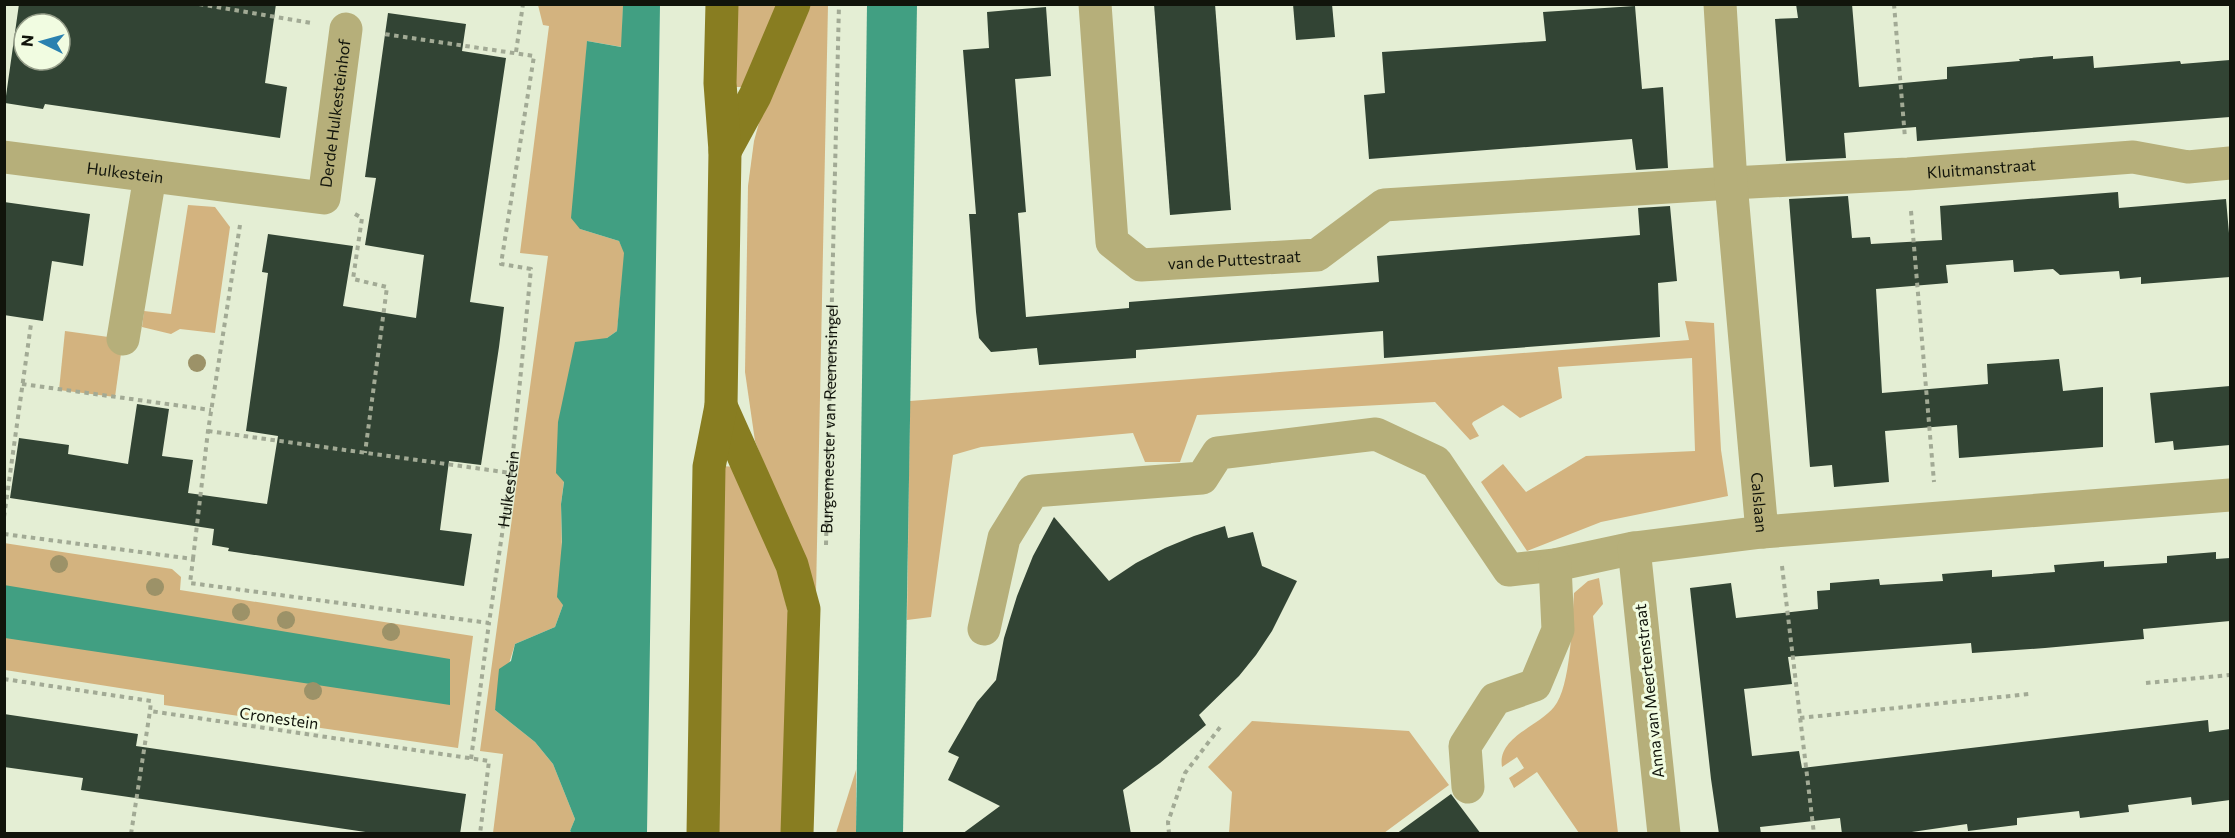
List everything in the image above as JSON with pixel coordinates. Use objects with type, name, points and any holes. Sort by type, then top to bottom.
[{"type":"main road","points":[[703,834],[709,467],[721,406],[725,151],[720,83],[722,4]]},
{"type":"main road","points":[[725,151],[754,96],[794,4]]},
{"type":"main road","points":[[721,406],[792,565],[804,609],[797,834]]},
{"type":"street","name":"van de Puttestraat","points":[[1095,4],[1112,242],[1141,265],[1317,255],[1384,205],[1731,183]]},
{"type":"street","name":"Calslaan","points":[[1720,4],[1731,183],[1770,531],[2230,495]]},
{"type":"street","name":"Derde Hulkesteinhof","points":[[324,198],[346,29]]},
{"type":"street","name":"Hulkestein","points":[[4,157],[324,198]]},
{"type":"street","name":"Kluitmanstraat","points":[[1731,183],[1908,174],[2133,157],[2188,167],[2230,163]]},
{"type":"street","points":[[123,339],[150,176]]},
{"type":"street","points":[[984,629],[1004,538],[1033,491],[1202,478],[1218,453],[1376,434],[1436,462],[1509,570],[1555,565],[1634,548],[1770,531]]},
{"type":"street","name":"Anna van Meertenstraat","points":[[1634,548],[1664,834]]},
{"type":"street","points":[[1468,787],[1465,746],[1495,699],[1535,685],[1558,630],[1555,565]]},
{"type":"path","name":"Hulkestein","points":[[471,759],[511,474],[531,269],[501,264],[534,56],[516,52],[523,4]]},
{"type":"path","name":"Burgemeester van Reenensingel","points":[[826,549],[839,4]]},
{"type":"path","points":[[1894,4],[1937,518]]},
{"type":"path","points":[[245,188],[208,431],[190,583],[489,622]]},
{"type":"path","points":[[324,198],[362,218],[353,279],[387,287],[365,453]]},
{"type":"path","points":[[4,516],[31,324]]},
{"type":"path","points":[[22,384],[211,410]]},
{"type":"path","points":[[208,431],[511,474]]},
{"type":"path","points":[[1770,531],[1800,718],[1814,834]]},
{"type":"path","points":[[4,534],[193,559]]},
{"type":"path","points":[[2146,683],[2230,675]]},
{"type":"path","name":"Cronestein","points":[[4,680],[151,701],[150,711],[471,759]]},
{"type":"path","points":[[1800,718],[2029,694]]},
{"type":"path","points":[[131,834],[150,711]]},
{"type":"path","points":[[1169,834],[1168,822],[1185,773],[1221,726]]},
{"type":"path","points":[[471,759],[489,761],[480,834]]},
{"type":"shaded area","points":[[538,5],[623,5],[622,47],[587,41],[580,229],[619,241],[625,253],[617,331],[607,338],[564,481],[561,504],[563,605],[555,627],[515,644],[495,710],[535,742],[553,764],[575,819],[570,831],[572,833],[493,833],[503,754],[480,751],[548,256],[520,253],[549,26],[543,25]]},
{"type":"shaded area","points":[[623,5],[660,5],[647,833],[572,833],[570,831],[575,819],[553,764],[535,742],[495,710],[499,669],[511,661],[515,644],[555,627],[563,605],[557,597],[564,482],[556,473],[558,422],[575,342],[607,338],[617,331],[624,253],[619,241],[580,229],[571,218],[587,41],[621,47]]},
{"type":"shaded area","points":[[730,5],[782,5],[746,87],[728,87]]},
{"type":"shaded area","points":[[807,5],[828,5],[816,593],[755,441],[745,372],[748,186],[754,141],[760,119]]},
{"type":"shaded area","points":[[867,5],[917,5],[903,834],[856,833]]},
{"type":"shaded area","points":[[188,205],[215,207],[230,227],[215,333],[180,329],[171,334],[142,327],[144,311],[171,314]]},
{"type":"shaded area","points":[[1685,321],[1714,323],[1721,450],[1728,496],[1601,522],[1527,551],[1481,482],[1503,464],[1526,492],[1586,456],[1695,451],[1692,358],[1558,367],[1562,398],[1520,418],[1503,405],[1473,422],[1479,436],[1470,440],[1435,402],[1197,415],[1180,462],[1145,462],[1133,433],[981,447],[953,455],[931,617],[907,620],[910,401],[1689,340]]},
{"type":"shaded area","points":[[65,331],[123,339],[115,397],[59,390]]},
{"type":"shaded area","points":[[721,466],[738,467],[773,546],[788,613],[782,833],[716,834]]},
{"type":"shaded area","points":[[4,543],[172,569],[181,577],[180,590],[473,636],[458,748],[164,705],[164,695],[5,670]]},
{"type":"shaded area","points":[[1599,578],[1603,604],[1593,616],[1618,833],[1579,833],[1537,772],[1514,788],[1509,778],[1524,768],[1517,757],[1502,767],[1502,757],[1512,740],[1547,714],[1560,698],[1570,653],[1574,593],[1588,581]]},
{"type":"shaded area","points":[[4,585],[450,659],[450,705],[5,638]]},
{"type":"shaded area","points":[[1252,721],[1409,731],[1449,785],[1384,833],[1229,833],[1232,792],[1208,767]]},
{"type":"shaded area","points":[[856,770],[856,833],[836,833]]},
{"type":"building","points":[[19,4],[276,4],[265,83],[287,87],[280,138],[45,104],[43,109],[5,103],[12,54],[12,72],[72,72],[72,12],[18,12]]},
{"type":"building","points":[[1154,4],[1215,4],[1231,210],[1170,215]]},
{"type":"building","points":[[1293,4],[1332,4],[1335,37],[1296,40]]},
{"type":"building","points":[[1796,4],[1852,4],[1859,87],[1947,79],[1947,67],[2053,56],[2053,59],[2093,56],[2094,68],[2180,61],[2181,64],[2230,60],[2230,117],[1917,141],[1916,127],[1844,133],[1846,158],[1786,161],[1775,19],[1798,18]]},
{"type":"building","points":[[1635,6],[1642,89],[1663,87],[1668,168],[1636,170],[1632,139],[1369,159],[1364,95],[1385,93],[1382,52],[1546,41],[1543,12]]},
{"type":"building","points":[[1046,7],[1051,76],[1015,79],[1026,212],[1018,213],[1026,317],[1129,308],[1129,302],[1379,282],[1377,256],[1640,235],[1638,208],[1670,206],[1677,281],[1658,283],[1660,337],[1384,358],[1383,331],[1136,350],[1136,358],[1039,365],[1037,348],[991,352],[979,338],[976,312],[969,214],[976,214],[963,50],[989,48],[987,12]]},
{"type":"building","points":[[388,13],[466,24],[462,51],[506,58],[470,302],[504,307],[499,347],[481,465],[449,461],[440,530],[472,534],[464,586],[228,551],[229,548],[212,545],[214,529],[10,498],[19,438],[69,445],[68,454],[128,464],[137,404],[169,409],[162,456],[193,460],[188,493],[267,504],[278,436],[246,431],[268,273],[262,272],[268,234],[353,246],[343,306],[416,318],[424,255],[365,245],[376,178],[365,177]]},
{"type":"building","points":[[2118,192],[2119,208],[2226,199],[2230,232],[2230,277],[2141,284],[2141,277],[2120,279],[2119,271],[2060,275],[2053,269],[2014,272],[2013,260],[1946,265],[1948,283],[1876,289],[1882,393],[1988,384],[1987,364],[2059,359],[2063,391],[2103,387],[2103,447],[1959,458],[1957,425],[1885,431],[1889,482],[1834,487],[1832,465],[1810,467],[1789,199],[1848,196],[1852,238],[1870,237],[1871,244],[1942,240],[1940,206]]},
{"type":"building","points":[[4,202],[90,214],[83,266],[52,261],[43,321],[4,315]]},
{"type":"building","points":[[2230,386],[2230,445],[2174,450],[2173,441],[2155,443],[2150,393]]},
{"type":"building","points":[[1054,517],[1109,581],[1136,563],[1165,548],[1225,526],[1228,538],[1253,532],[1262,566],[1297,581],[1272,631],[1256,655],[1239,676],[1199,715],[1206,725],[1123,790],[1131,834],[962,834],[1000,806],[948,780],[959,757],[948,752],[977,702],[996,680],[1004,638],[1017,596],[1033,556]]},
{"type":"building","points":[[2216,552],[2216,559],[2230,558],[2230,621],[2143,629],[2144,639],[2045,648],[1972,653],[1971,643],[1788,657],[1792,684],[1744,689],[1752,756],[1799,751],[1802,768],[2208,720],[2209,732],[2230,729],[2230,800],[2192,805],[2191,797],[2128,805],[2129,812],[2080,818],[2079,811],[2017,818],[2017,825],[1968,831],[1967,824],[1898,834],[1842,834],[1840,818],[1760,827],[1761,834],[1719,834],[1690,588],[1731,583],[1736,618],[1818,609],[1817,591],[1830,590],[1830,583],[1879,579],[1880,585],[1943,581],[1942,574],[1992,570],[1992,577],[2055,572],[2054,565],[2104,561],[2104,567],[2167,563],[2167,556]]},
{"type":"building","points":[[4,714],[138,734],[136,746],[466,794],[460,834],[379,834],[81,790],[83,778],[4,767]]},
{"type":"building","points":[[1451,794],[1481,834],[1396,834]]}]
